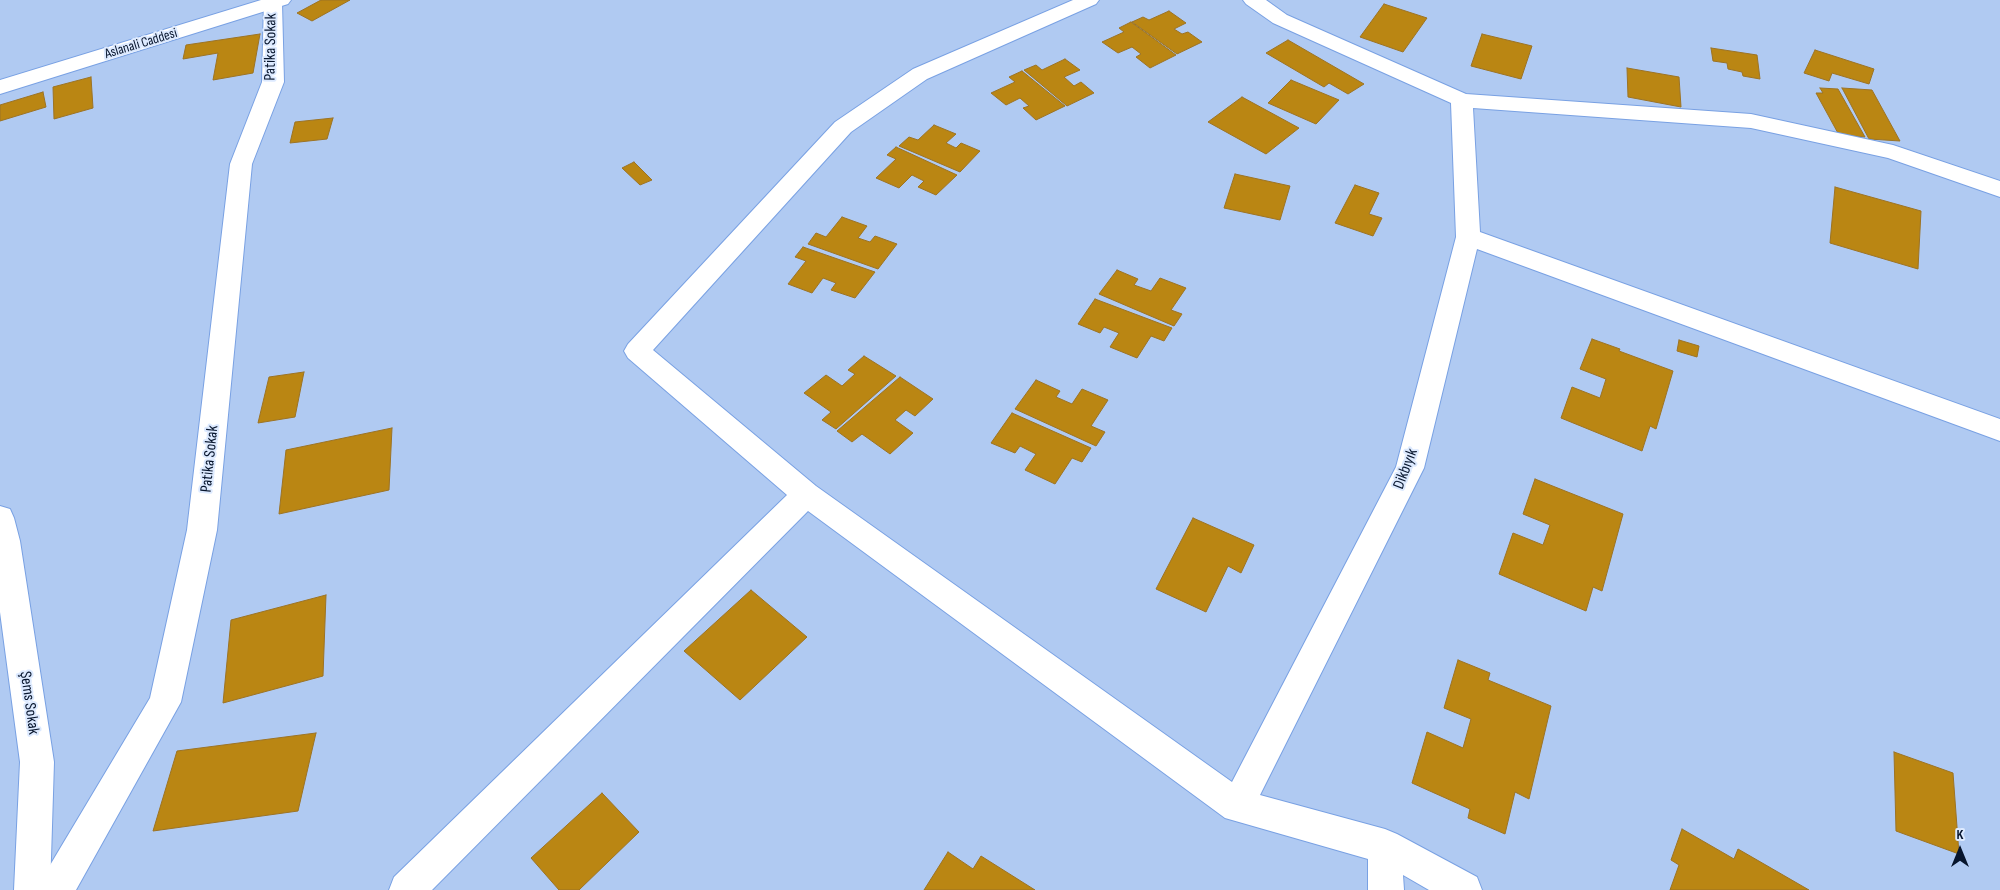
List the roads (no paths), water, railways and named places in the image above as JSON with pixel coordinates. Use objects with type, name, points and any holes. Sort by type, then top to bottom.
[{"type":"street","points":[[1089,0],[920,74],[843,127],[637,351],[806,494],[1237,806],[1385,846],[1464,890]]},
{"type":"street","points":[[1252,0],[1280,19],[1462,100],[1751,121],[1893,152],[2000,190]]},
{"type":"street","name":"Aslanali Caddesi","points":[[0,87],[276,1]]},
{"type":"street","name":"Patika Sokak","points":[[56,890],[165,702],[202,530],[241,164],[273,82],[276,1]]},
{"type":"street","name":"Dikbıyık","points":[[1237,806],[1410,468],[1468,238],[1462,100]]},
{"type":"street","points":[[1468,238],[2000,430]]},
{"type":"street","points":[[407,890],[806,494]]},
{"type":"street","name":"Şems Sokak","points":[[0,518],[37,762],[32,890]]},
{"type":"street","points":[[1385,846],[1386,890]]}]
